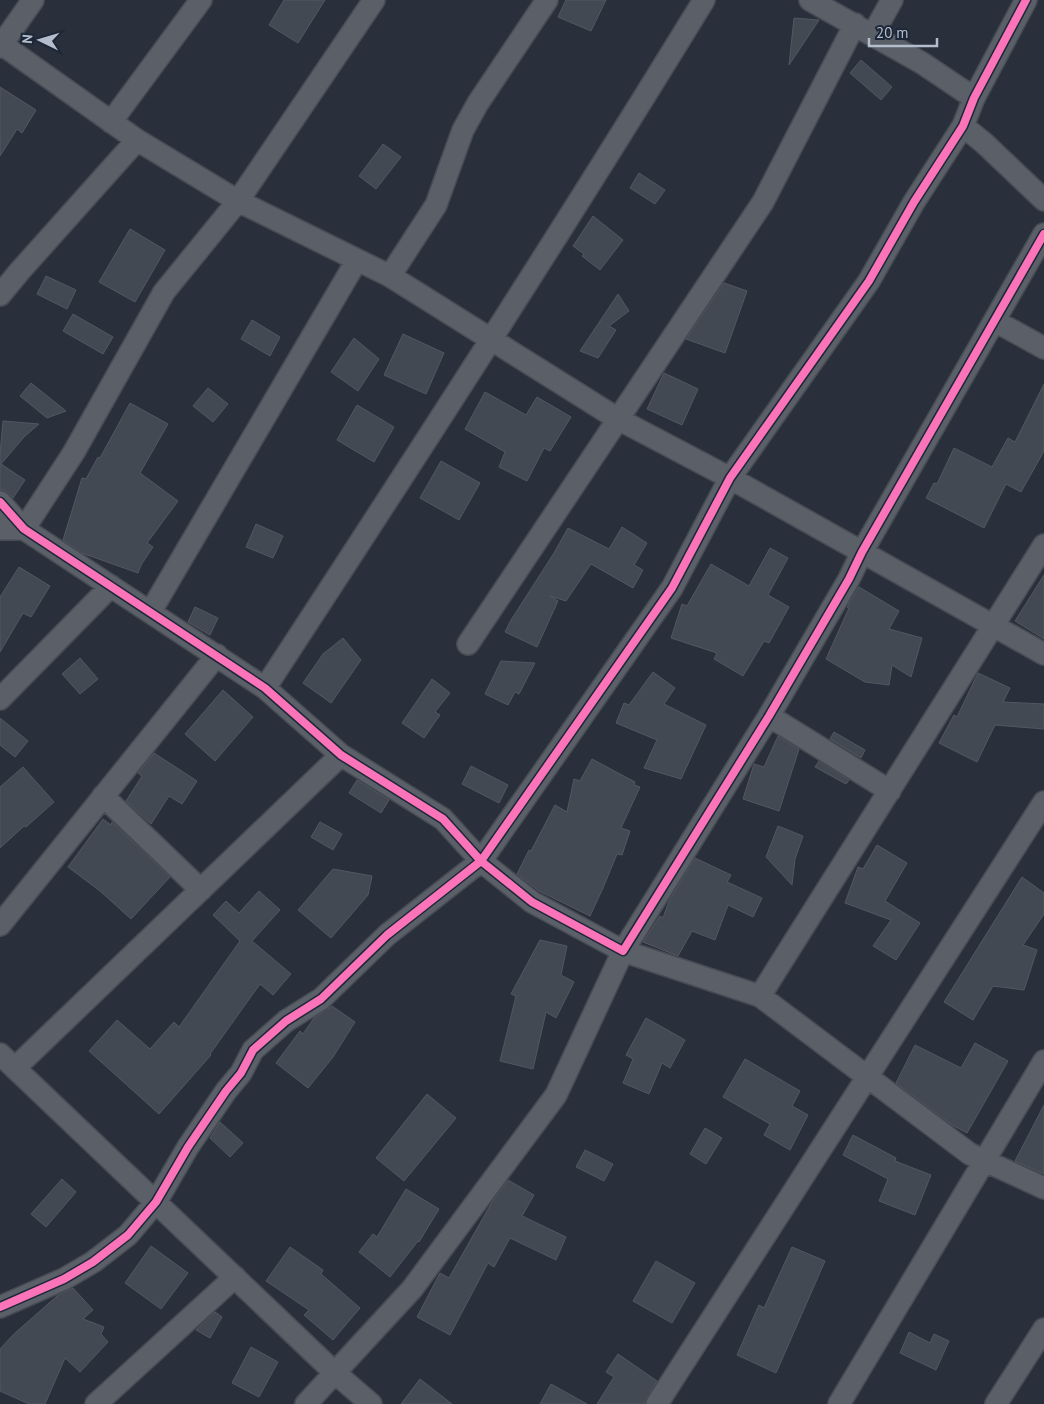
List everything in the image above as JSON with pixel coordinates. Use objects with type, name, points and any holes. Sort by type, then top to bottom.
[{"type":"street","points":[[33,0],[0,45],[137,140],[238,201],[390,276],[618,418],[730,478],[1044,654]]},
{"type":"street","points":[[111,122],[202,0]]},
{"type":"street","points":[[24,529],[74,452],[164,292],[238,201],[374,0]]},
{"type":"street","points":[[390,276],[436,205],[463,130],[478,103],[547,0]]},
{"type":"street","points":[[265,688],[492,340],[704,0]]},
{"type":"street","points":[[810,0],[922,62],[974,98]]},
{"type":"street","points":[[468,644],[763,202],[864,29],[892,0]]},
{"type":"street","points":[[0,1307],[64,1279],[93,1262],[128,1235],[156,1202],[188,1147],[226,1091],[241,1073],[253,1050],[286,1021],[322,999],[387,935],[481,861],[672,588],[730,478],[868,281],[914,202],[963,126],[974,98],[1026,0]]},
{"type":"street","points":[[963,126],[984,143],[1044,200]]},
{"type":"street","points":[[0,295],[25,264],[137,140]]},
{"type":"street","points":[[306,1404],[412,1289],[556,1095],[624,951],[769,716],[1044,234]]},
{"type":"street","points":[[151,612],[357,260]]},
{"type":"street","points":[[995,321],[1044,348]]},
{"type":"street","points":[[0,502],[24,529],[265,688],[340,755],[442,819],[481,861],[532,902],[624,951],[760,996],[970,1154],[1044,1188]]},
{"type":"street","points":[[0,529],[24,529]]},
{"type":"street","points":[[760,996],[1044,545]]},
{"type":"street","points":[[0,699],[111,586]]},
{"type":"street","points":[[0,924],[217,656]]},
{"type":"street","points":[[769,716],[890,791]]},
{"type":"street","points":[[340,755],[201,890],[8,1061],[334,1372],[371,1404]]},
{"type":"street","points":[[103,796],[201,890]]},
{"type":"street","points":[[657,1404],[1044,802]]},
{"type":"street","points":[[839,1404],[1044,1060]]},
{"type":"street","points":[[96,1404],[235,1277]]},
{"type":"street","points":[[996,1404],[1044,1329]]},
{"type":"building","points":[[284,0],[325,0],[298,43],[269,25]]},
{"type":"building","points":[[566,0],[606,0],[591,31],[558,17]]},
{"type":"building","points":[[794,18],[819,20],[789,65]]},
{"type":"building","points":[[861,60],[892,87],[881,100],[850,73]]},
{"type":"building","points":[[0,87],[36,110],[22,133],[17,129],[0,156]]},
{"type":"building","points":[[383,144],[401,157],[376,189],[359,176]]},
{"type":"building","points":[[639,173],[665,190],[655,204],[630,188]]},
{"type":"building","points":[[593,216],[623,240],[600,270],[573,246]]},
{"type":"building","points":[[130,229],[165,250],[135,302],[99,282]]},
{"type":"building","points":[[46,276],[76,290],[67,309],[37,294]]},
{"type":"building","points":[[724,283],[747,291],[725,353],[686,339]]},
{"type":"building","points":[[618,294],[629,311],[609,326],[616,330],[598,358],[580,351]]},
{"type":"building","points":[[73,314],[113,337],[103,354],[63,331]]},
{"type":"building","points":[[252,320],[280,337],[270,356],[241,339]]},
{"type":"building","points":[[403,334],[444,353],[426,394],[384,375]]},
{"type":"building","points":[[354,338],[379,359],[358,391],[331,372]]},
{"type":"building","points":[[664,373],[698,389],[682,425],[647,409]]},
{"type":"building","points":[[31,383],[66,411],[47,418],[20,396]]},
{"type":"building","points":[[1044,384],[1044,451],[1021,492],[1006,484],[984,528],[926,498],[934,483],[937,484],[954,448],[992,467],[1008,438],[1015,442]]},
{"type":"building","points":[[208,388],[228,404],[213,422],[193,406]]},
{"type":"building","points":[[485,392],[526,415],[537,397],[571,417],[550,451],[544,448],[527,481],[499,467],[505,452],[465,429]]},
{"type":"building","points":[[130,403],[168,424],[140,473],[178,501],[147,543],[153,547],[138,573],[82,553],[63,540],[82,478],[86,479],[98,457],[100,458]]},
{"type":"building","points":[[357,405],[394,427],[374,462],[337,440]]},
{"type":"building","points":[[3,421],[39,424],[24,437],[1,464],[25,480],[13,498],[4,490],[0,490],[0,454]]},
{"type":"building","points":[[441,461],[480,483],[459,520],[420,498]]},
{"type":"building","points":[[256,524],[283,536],[273,558],[246,547]]},
{"type":"building","points":[[622,527],[647,543],[634,565],[643,570],[633,588],[591,564],[566,601],[550,596],[558,601],[537,647],[505,632],[568,528],[609,549]]},
{"type":"building","points":[[770,548],[788,558],[768,595],[789,607],[769,643],[764,641],[743,676],[714,659],[717,653],[671,638],[682,604],[687,606],[711,564],[749,586]]},
{"type":"building","points":[[19,567],[50,586],[31,617],[23,613],[0,652],[0,597]]},
{"type":"building","points":[[1044,575],[1044,639],[1015,621]]},
{"type":"building","points":[[859,587],[899,611],[889,629],[922,638],[911,677],[892,665],[889,685],[865,682],[826,659],[849,608],[847,607]]},
{"type":"building","points":[[195,607],[218,618],[210,635],[188,622]]},
{"type":"building","points":[[343,638],[361,660],[331,703],[303,683],[323,654]]},
{"type":"building","points":[[80,658],[98,679],[80,694],[62,674]]},
{"type":"building","points":[[501,661],[535,663],[519,694],[515,692],[508,705],[485,694]]},
{"type":"building","points":[[653,672],[675,688],[664,704],[706,725],[681,779],[644,768],[657,740],[616,723],[624,703],[629,705]]},
{"type":"building","points":[[978,673],[1010,688],[1003,702],[1044,704],[1044,729],[995,725],[977,762],[939,743],[954,715],[957,717]]},
{"type":"building","points":[[432,679],[450,693],[435,712],[440,715],[424,738],[402,723]]},
{"type":"building","points":[[223,690],[253,717],[215,761],[185,734]]},
{"type":"building","points":[[0,718],[28,741],[15,757],[0,745]]},
{"type":"building","points":[[834,732],[865,750],[861,758],[830,739]]},
{"type":"building","points":[[778,736],[799,749],[779,811],[743,799],[754,764],[764,767]]},
{"type":"building","points":[[154,753],[197,781],[182,804],[169,796],[151,824],[126,801],[142,776],[138,773]]},
{"type":"building","points":[[592,759],[635,782],[634,785],[640,787],[621,828],[630,831],[622,855],[617,854],[590,916],[539,891],[517,874],[555,805],[567,812],[574,779],[580,781]]},
{"type":"building","points":[[819,761],[849,780],[846,784],[815,767]]},
{"type":"building","points":[[471,766],[508,785],[499,803],[462,784]]},
{"type":"building","points":[[23,767],[54,802],[0,848],[0,787]]},
{"type":"building","points":[[357,780],[389,800],[381,813],[349,793]]},
{"type":"building","points":[[103,819],[111,825],[112,822],[170,877],[131,919],[100,891],[68,867]]},
{"type":"building","points":[[320,822],[342,834],[333,850],[311,837]]},
{"type":"building","points":[[778,826],[803,836],[795,859],[792,885],[766,857]]},
{"type":"building","points":[[877,845],[907,863],[885,901],[920,923],[896,960],[873,946],[891,920],[845,903],[858,867],[863,869]]},
{"type":"building","points":[[695,858],[731,875],[727,882],[762,898],[753,917],[728,905],[715,940],[692,931],[678,956],[643,942],[660,916],[663,918],[669,901]]},
{"type":"building","points":[[333,869],[372,876],[368,895],[331,938],[298,910]]},
{"type":"building","points":[[1022,877],[1044,893],[1044,914],[1023,945],[1037,950],[1024,990],[993,986],[973,1020],[944,1002]]},
{"type":"building","points":[[259,891],[280,910],[252,941],[291,974],[273,995],[260,984],[211,1055],[159,1114],[89,1051],[117,1020],[150,1049],[174,1022],[179,1027],[240,941],[213,915],[226,901],[239,913]]},
{"type":"building","points":[[540,940],[567,946],[561,975],[574,982],[556,1018],[546,1012],[533,1069],[500,1061],[516,996],[511,994]]},
{"type":"building","points":[[332,1006],[355,1022],[333,1057],[308,1088],[276,1063],[300,1031],[303,1034],[314,1018]]},
{"type":"building","points":[[646,1018],[685,1040],[670,1068],[662,1063],[649,1094],[623,1083],[633,1059],[626,1055]]},
{"type":"building","points":[[975,1043],[1008,1061],[967,1133],[952,1125],[896,1083],[915,1045],[961,1068]]},
{"type":"building","points":[[745,1059],[800,1091],[792,1106],[808,1115],[790,1150],[764,1135],[770,1124],[723,1097]]},
{"type":"building","points":[[427,1094],[456,1118],[404,1181],[376,1158]]},
{"type":"building","points":[[1044,1105],[1044,1174],[1015,1161]]},
{"type":"building","points":[[220,1122],[243,1143],[230,1157],[210,1138]]},
{"type":"building","points":[[705,1128],[722,1138],[706,1164],[690,1154]]},
{"type":"building","points":[[853,1135],[896,1158],[895,1161],[931,1175],[915,1215],[879,1201],[888,1179],[843,1155]]},
{"type":"building","points":[[585,1150],[613,1164],[604,1181],[576,1167]]},
{"type":"building","points":[[62,1179],[76,1192],[46,1227],[31,1214]]},
{"type":"building","points":[[508,1180],[534,1195],[522,1216],[566,1237],[556,1260],[510,1238],[494,1267],[488,1263],[450,1335],[417,1317],[440,1273],[449,1278],[492,1202]]},
{"type":"building","points":[[406,1189],[439,1209],[419,1242],[390,1277],[359,1252],[373,1234],[377,1237]]},
{"type":"building","points":[[151,1246],[188,1273],[161,1309],[125,1283]]},
{"type":"building","points":[[290,1247],[323,1270],[321,1274],[360,1308],[333,1340],[304,1315],[309,1310],[266,1281]]},
{"type":"building","points":[[792,1247],[825,1261],[776,1373],[737,1355],[759,1305],[764,1308]]},
{"type":"building","points":[[656,1261],[695,1283],[672,1323],[633,1301]]},
{"type":"building","points":[[73,1288],[93,1310],[83,1319],[104,1327],[101,1334],[108,1342],[80,1372],[65,1358],[45,1404],[29,1404],[0,1391],[0,1349],[57,1296]]},
{"type":"building","points":[[215,1312],[222,1317],[210,1338],[196,1330]]},
{"type":"building","points":[[909,1332],[930,1343],[934,1334],[949,1341],[936,1370],[900,1353]]},
{"type":"building","points":[[251,1347],[278,1362],[259,1397],[232,1383]]},
{"type":"building","points":[[618,1354],[657,1381],[644,1404],[597,1404],[614,1377],[606,1372]]},
{"type":"building","points":[[420,1379],[452,1404],[401,1404]]},
{"type":"building","points":[[551,1384],[587,1404],[540,1404]]},
{"type":"cycle path","points":[[0,1307],[64,1279],[93,1262],[128,1235],[156,1202],[188,1147],[226,1091],[241,1073],[253,1050],[286,1021],[321,999],[387,935],[481,861],[672,588],[730,478],[869,281],[914,202],[963,126],[974,98],[1026,0]]},
{"type":"cycle path","points":[[0,502],[24,529],[265,688],[341,755],[443,819],[481,861],[532,902],[623,951],[769,716],[849,579],[862,552],[1044,234]]}]
